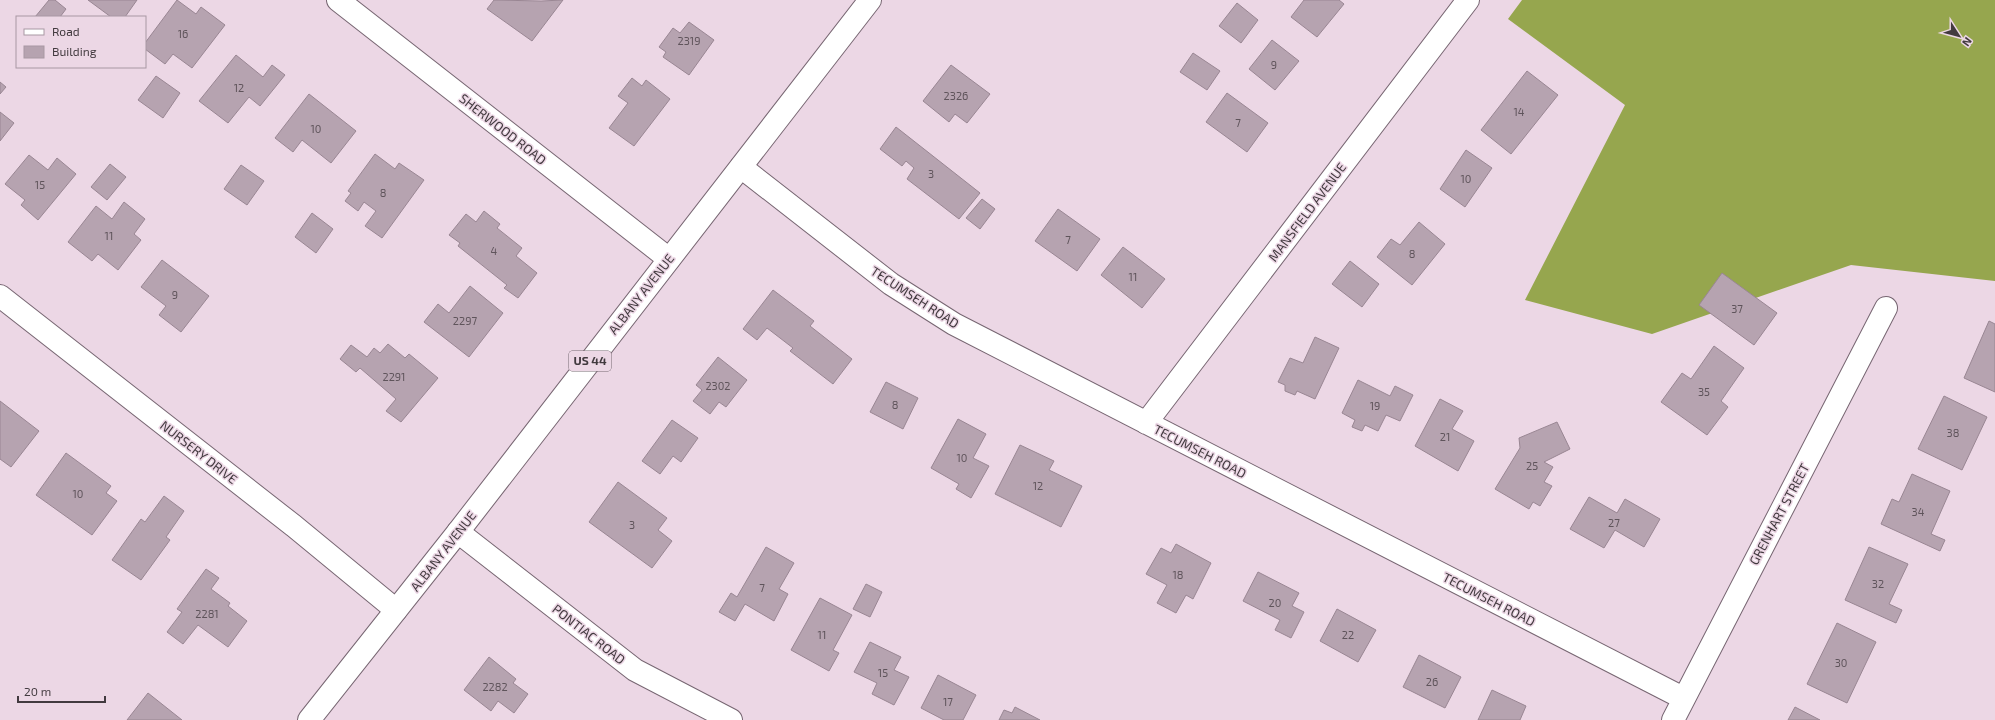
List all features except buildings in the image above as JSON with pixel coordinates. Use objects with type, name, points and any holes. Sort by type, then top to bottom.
[{"type":"main road","name":"SHERWOOD ROAD","points":[[338,0],[669,259]]},
{"type":"main road","name":"ALBANY AVENUE","points":[[309,720],[458,532],[870,0]]},
{"type":"main road","name":"MANSFIELD AVENUE","points":[[1146,423],[1468,0]]},
{"type":"main road","name":"TECUMSEH ROAD","points":[[741,167],[891,284],[954,324],[1683,698]]},
{"type":"main road","name":"NURSERY DRIVE","points":[[0,296],[288,522],[396,610]]},
{"type":"main road","name":"GRENHART STREET","points":[[1673,720],[1683,698],[1886,308]]},
{"type":"main road","name":"PONTIAC ROAD","points":[[458,532],[635,670],[731,720]]},
{"type":"green space","points":[[1522,0],[1995,0],[1995,281],[1851,265],[1652,334],[1525,300],[1625,105],[1508,19]]}]
